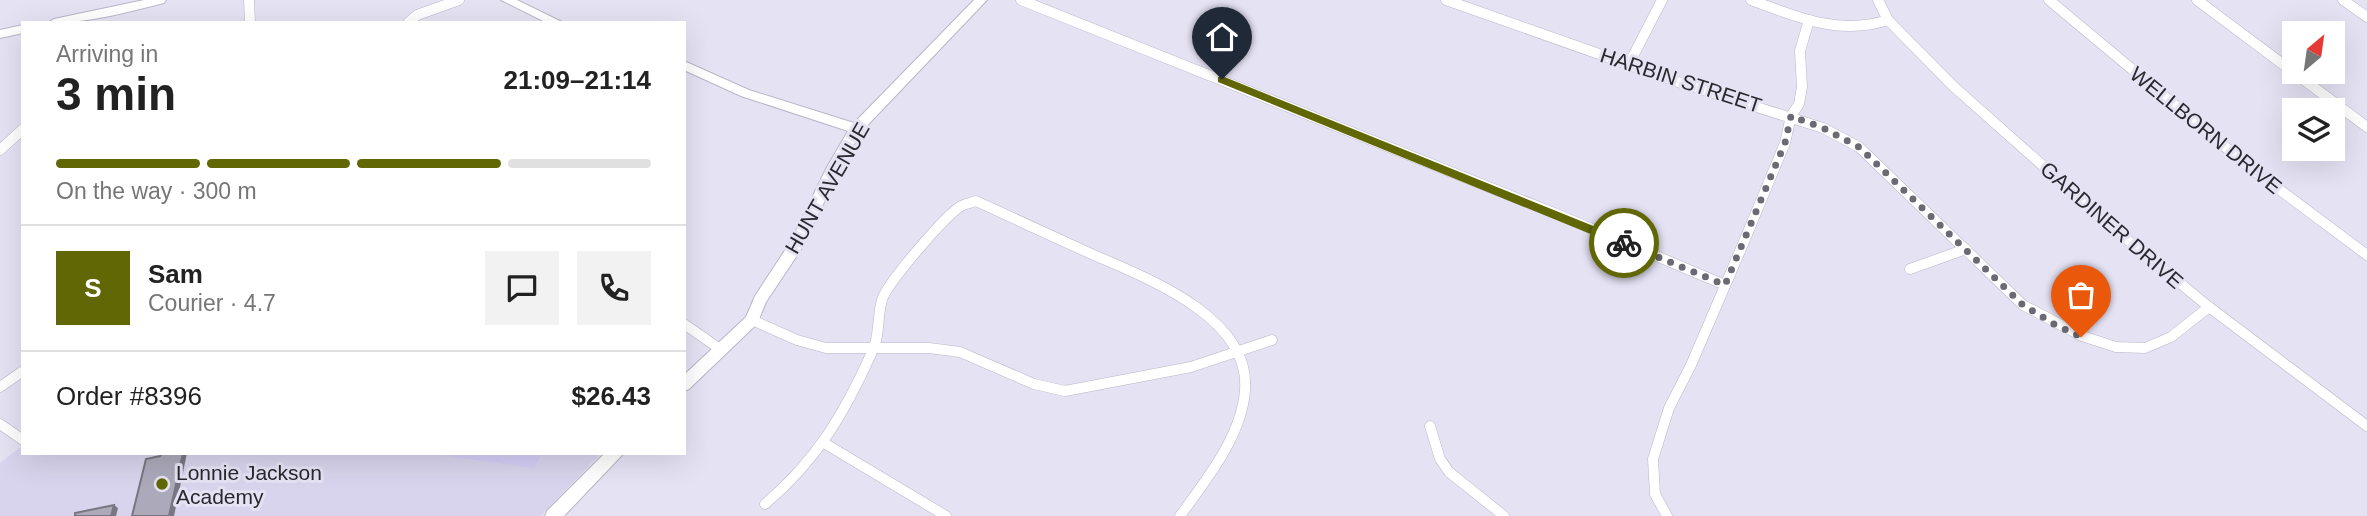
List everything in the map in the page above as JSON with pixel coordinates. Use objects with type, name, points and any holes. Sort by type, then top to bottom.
[{"type":"street","points":[[76,21],[98,19],[160,0]]},
{"type":"street","points":[[248,0],[250,21]]},
{"type":"street","points":[[410,21],[417,15],[460,0]]},
{"type":"street","points":[[506,0],[553,21]]},
{"type":"street","name":"HUNT AVENUE","points":[[686,383],[751,320],[760,300],[797,244],[833,169],[856,129],[981,0]]},
{"type":"street","points":[[1021,0],[1725,285]]},
{"type":"street","name":"HARBIN STREET","points":[[1446,0],[1725,97],[1791,116],[1823,128],[1859,147],[2023,305],[2081,337],[2141,349],[2159,343],[2209,307]]},
{"type":"street","points":[[1629,64],[1662,0]]},
{"type":"street","points":[[1751,0],[1823,25],[1871,28],[1900,34]]},
{"type":"street","name":"GARDINER DRIVE","points":[[1878,0],[1888,20],[1900,34],[1982,112],[2113,228],[2209,307],[2367,426]]},
{"type":"street","name":"WELLBORN DRIVE","points":[[2049,0],[2248,166],[2367,255]]},
{"type":"street","points":[[2197,0],[2367,127]]},
{"type":"street","points":[[2343,0],[2367,17]]},
{"type":"street","points":[[1667,516],[1655,494],[1653,459],[1669,408],[1691,365],[1785,143],[1791,116],[1799,104],[1802,87],[1800,51],[1809,20]]},
{"type":"street","points":[[1871,28],[1888,20]]},
{"type":"street","points":[[0,34],[21,29]]},
{"type":"street","points":[[686,66],[745,93],[856,129]]},
{"type":"street","points":[[0,150],[21,131]]},
{"type":"street","points":[[765,504],[793,480],[824,443],[874,349],[882,297],[895,275],[934,231],[961,206],[976,201],[1182,296],[1214,324],[1240,355],[1246,376],[1242,404],[1231,436],[1207,478],[1180,516]]},
{"type":"street","points":[[1910,269],[1966,249]]},
{"type":"street","points":[[751,320],[803,342],[827,348],[917,346],[952,351],[991,364],[1023,380],[1066,391],[1141,378],[1240,355],[1272,340]]},
{"type":"street","points":[[686,325],[720,349]]},
{"type":"street","points":[[0,387],[21,372]]},
{"type":"street","points":[[0,424],[21,439]]},
{"type":"street","points":[[1430,426],[1440,459],[1449,472],[1504,516]]},
{"type":"street","points":[[824,443],[946,516]]},
{"type":"street","points":[[553,516],[614,455]]},
{"type":"shaded area","points":[[21,447],[21,455],[599,455],[541,516],[0,516],[0,463]]},
{"type":"shaded area","points":[[440,455],[541,455],[534,468]]},
{"type":"building","name":"Lonnie Jackson Academy","points":[[183,455],[169,516],[132,516],[146,459]]},
{"type":"building","points":[[114,505],[111,516],[75,516],[75,513]]},
{"type":"way so far","points":[[1624,243],[1725,285],[1785,143],[1791,116],[1823,128],[1859,147],[2023,305],[2081,337]]},
{"type":"place","name":"Lonnie Jackson Academy","points":[[162,484]]},
{"type":"route","points":[[1222,79],[1624,243]]}]
